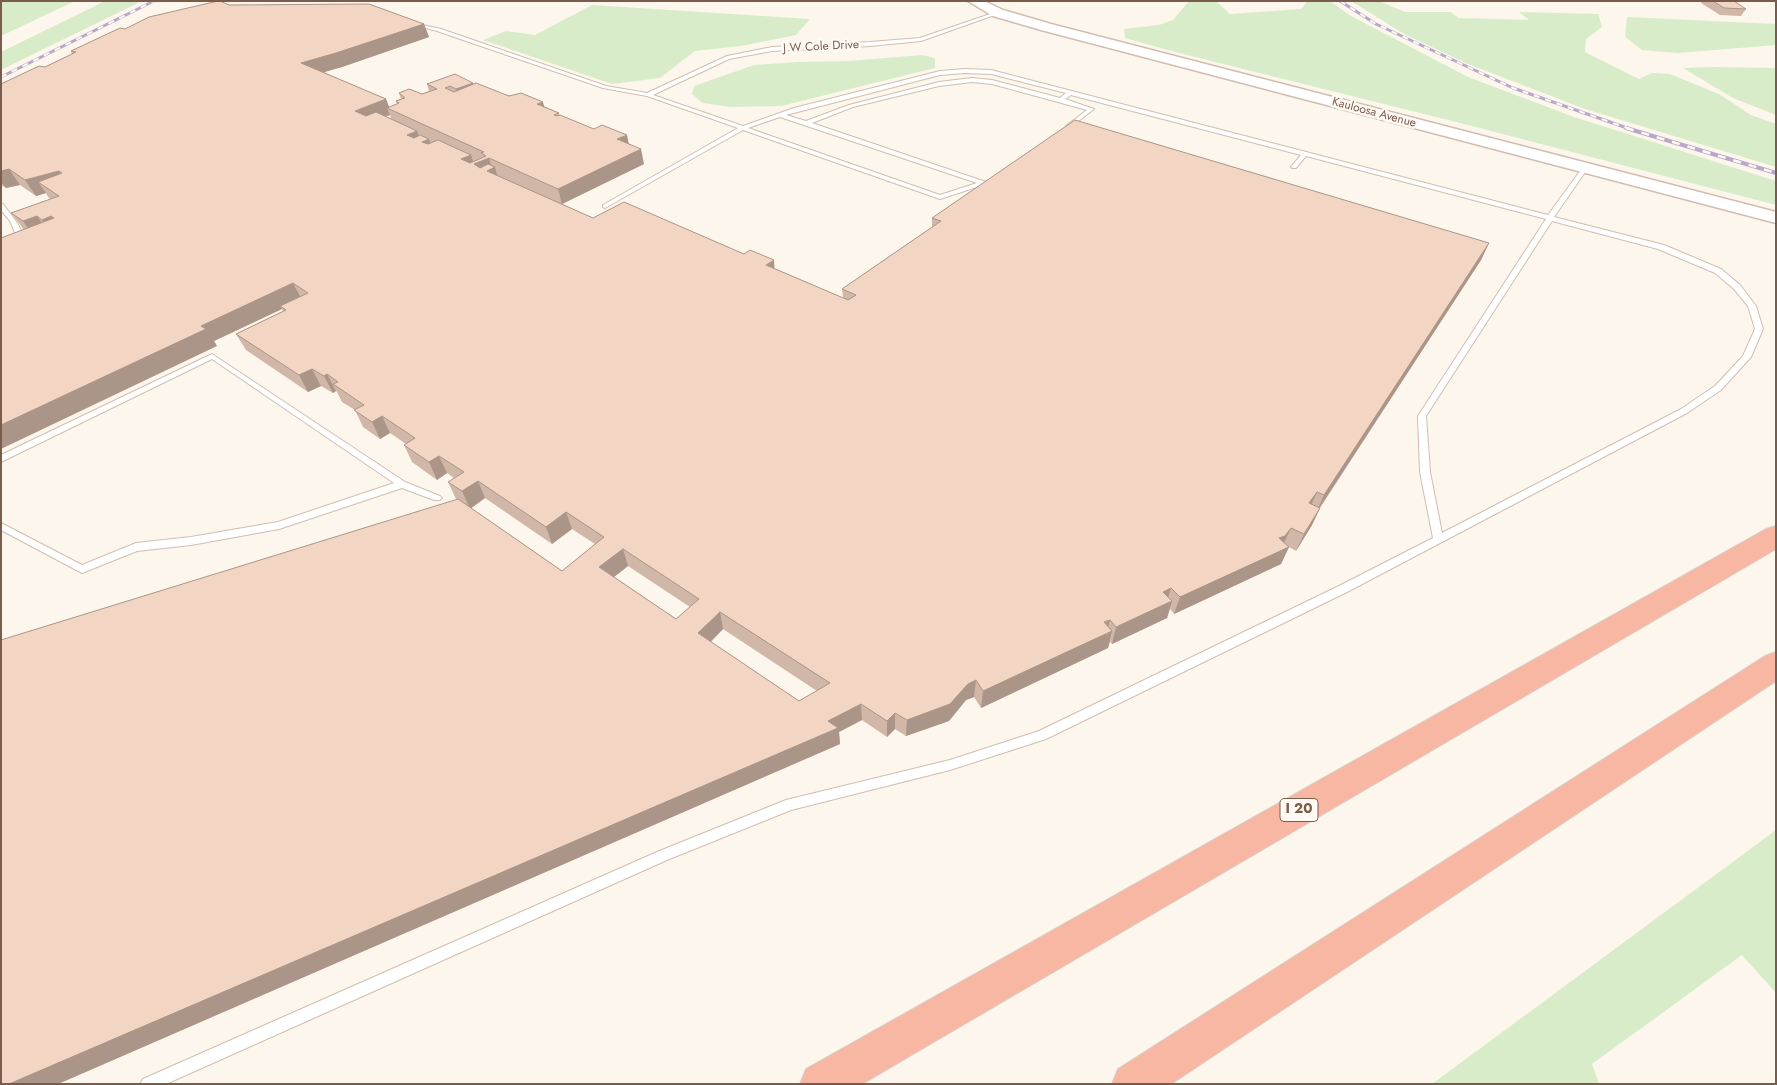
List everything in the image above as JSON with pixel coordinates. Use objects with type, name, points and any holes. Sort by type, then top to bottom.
[{"type":"highway","name":"I 20","points":[[821,1084],[1776,536]]},
{"type":"highway","points":[[1133,1084],[1776,665]]},
{"type":"street","name":"Kauloosa Avenue","points":[[974,1],[998,14],[1776,218]]},
{"type":"lane","name":"J W Cole Drive","points":[[648,95],[734,56],[772,49],[870,44],[921,38],[998,14]]},
{"type":"lane","points":[[408,22],[439,30],[605,87],[648,95],[940,197],[984,183],[781,115]]},
{"type":"lane","points":[[148,1084],[662,856],[790,804],[950,765],[1042,736],[1343,589],[1684,411],[1718,388],[1747,357],[1759,329],[1752,306],[1737,287],[1718,272],[1661,247],[991,72],[965,70],[940,73],[781,115],[743,128],[605,206]]},
{"type":"lane","points":[[806,123],[851,106],[940,84],[972,80],[992,82],[1091,109],[1068,127]]},
{"type":"lane","points":[[1061,100],[1071,92]]},
{"type":"lane","points":[[1294,167],[1305,154]]},
{"type":"lane","points":[[1438,539],[1425,472],[1422,416],[1550,218],[1585,168]]},
{"type":"lane","points":[[1,205],[13,221],[20,236],[14,245],[1,252]]},
{"type":"lane","points":[[1,459],[212,356],[402,484],[437,498]]},
{"type":"lane","points":[[1,526],[82,569],[136,548],[191,542],[279,525],[402,484]]},
{"type":"green space","points":[[1,1],[75,1],[1,36]]},
{"type":"green space","points":[[105,1],[142,1],[1,70],[1,52]]},
{"type":"green space","points":[[1189,1],[1216,1],[1230,14],[1301,9],[1306,3],[1304,1],[1330,1],[1351,16],[1468,77],[1574,117],[1776,181],[1776,205],[1125,38],[1124,29],[1159,25],[1173,20]]},
{"type":"green space","points":[[1351,1],[1379,1],[1405,12],[1451,12],[1459,18],[1529,20],[1519,12],[1598,14],[1602,27],[1586,39],[1585,52],[1639,79],[1652,73],[1670,74],[1719,94],[1751,115],[1776,124],[1776,167],[1585,109],[1468,64],[1404,34]]},
{"type":"green space","points":[[592,5],[810,19],[796,35],[741,46],[695,51],[660,78],[612,84],[483,40],[506,31],[535,35]]},
{"type":"green space","points":[[1627,17],[1776,24],[1776,45],[1678,53],[1642,50],[1625,37]]},
{"type":"green space","points":[[922,55],[935,58],[935,68],[781,106],[731,107],[703,103],[692,94],[694,86],[754,65],[849,61]]},
{"type":"green space","points":[[1683,68],[1776,68],[1776,115],[1733,98]]},
{"type":"green space","points":[[1776,830],[1776,993],[1742,955],[1592,1064],[1599,1084],[1432,1084]]},
{"type":"building","points":[[218,1],[229,5],[369,4],[424,24],[301,63],[386,99],[355,111],[366,116],[376,112],[417,131],[407,135],[414,138],[420,135],[429,139],[422,142],[428,144],[438,140],[471,155],[461,159],[470,163],[486,156],[481,153],[484,152],[387,108],[399,103],[396,101],[405,98],[399,93],[409,89],[422,94],[437,89],[427,84],[455,74],[473,83],[456,89],[450,86],[445,88],[454,92],[476,83],[509,96],[521,93],[543,102],[537,104],[559,113],[554,115],[560,115],[594,129],[602,125],[627,135],[617,139],[641,149],[558,189],[489,158],[474,164],[480,168],[488,164],[495,167],[487,171],[593,218],[624,202],[744,254],[750,250],[774,260],[766,265],[848,300],[856,295],[842,289],[941,221],[932,218],[1075,120],[1489,243],[1324,495],[1317,492],[1309,503],[1320,508],[1304,534],[1291,528],[1285,536],[1279,538],[1289,547],[1180,597],[1171,588],[1163,592],[1172,601],[1116,627],[1110,620],[1104,622],[1112,631],[983,691],[976,680],[968,684],[950,704],[907,720],[895,713],[887,721],[861,704],[828,721],[838,728],[9,1084],[1,1084],[1,640],[458,499],[562,571],[604,537],[566,512],[546,527],[478,481],[462,491],[448,482],[464,472],[439,456],[429,462],[404,445],[415,438],[382,416],[372,422],[354,410],[364,405],[333,384],[338,382],[327,374],[324,376],[312,369],[299,375],[236,334],[286,310],[280,306],[308,293],[293,283],[201,326],[206,329],[1,425],[1,238],[54,218],[51,216],[42,220],[37,216],[23,221],[11,213],[59,196],[38,182],[62,173],[59,171],[25,180],[9,169],[1,171],[1,84],[39,66],[45,67],[76,52],[71,51],[120,28],[125,29],[149,17]],"holes":[[[623,549],[699,599],[676,619],[599,567]],[[720,612],[830,683],[799,701],[698,633]]]},
{"type":"building","points":[[1713,1],[1734,1],[1746,9],[1724,8]]},
{"type":"railway","points":[[1,77],[154,1]]},
{"type":"railway","points":[[1340,1],[1376,24],[1513,88],[1630,129]]},
{"type":"railway","points":[[1626,128],[1776,173]]}]
